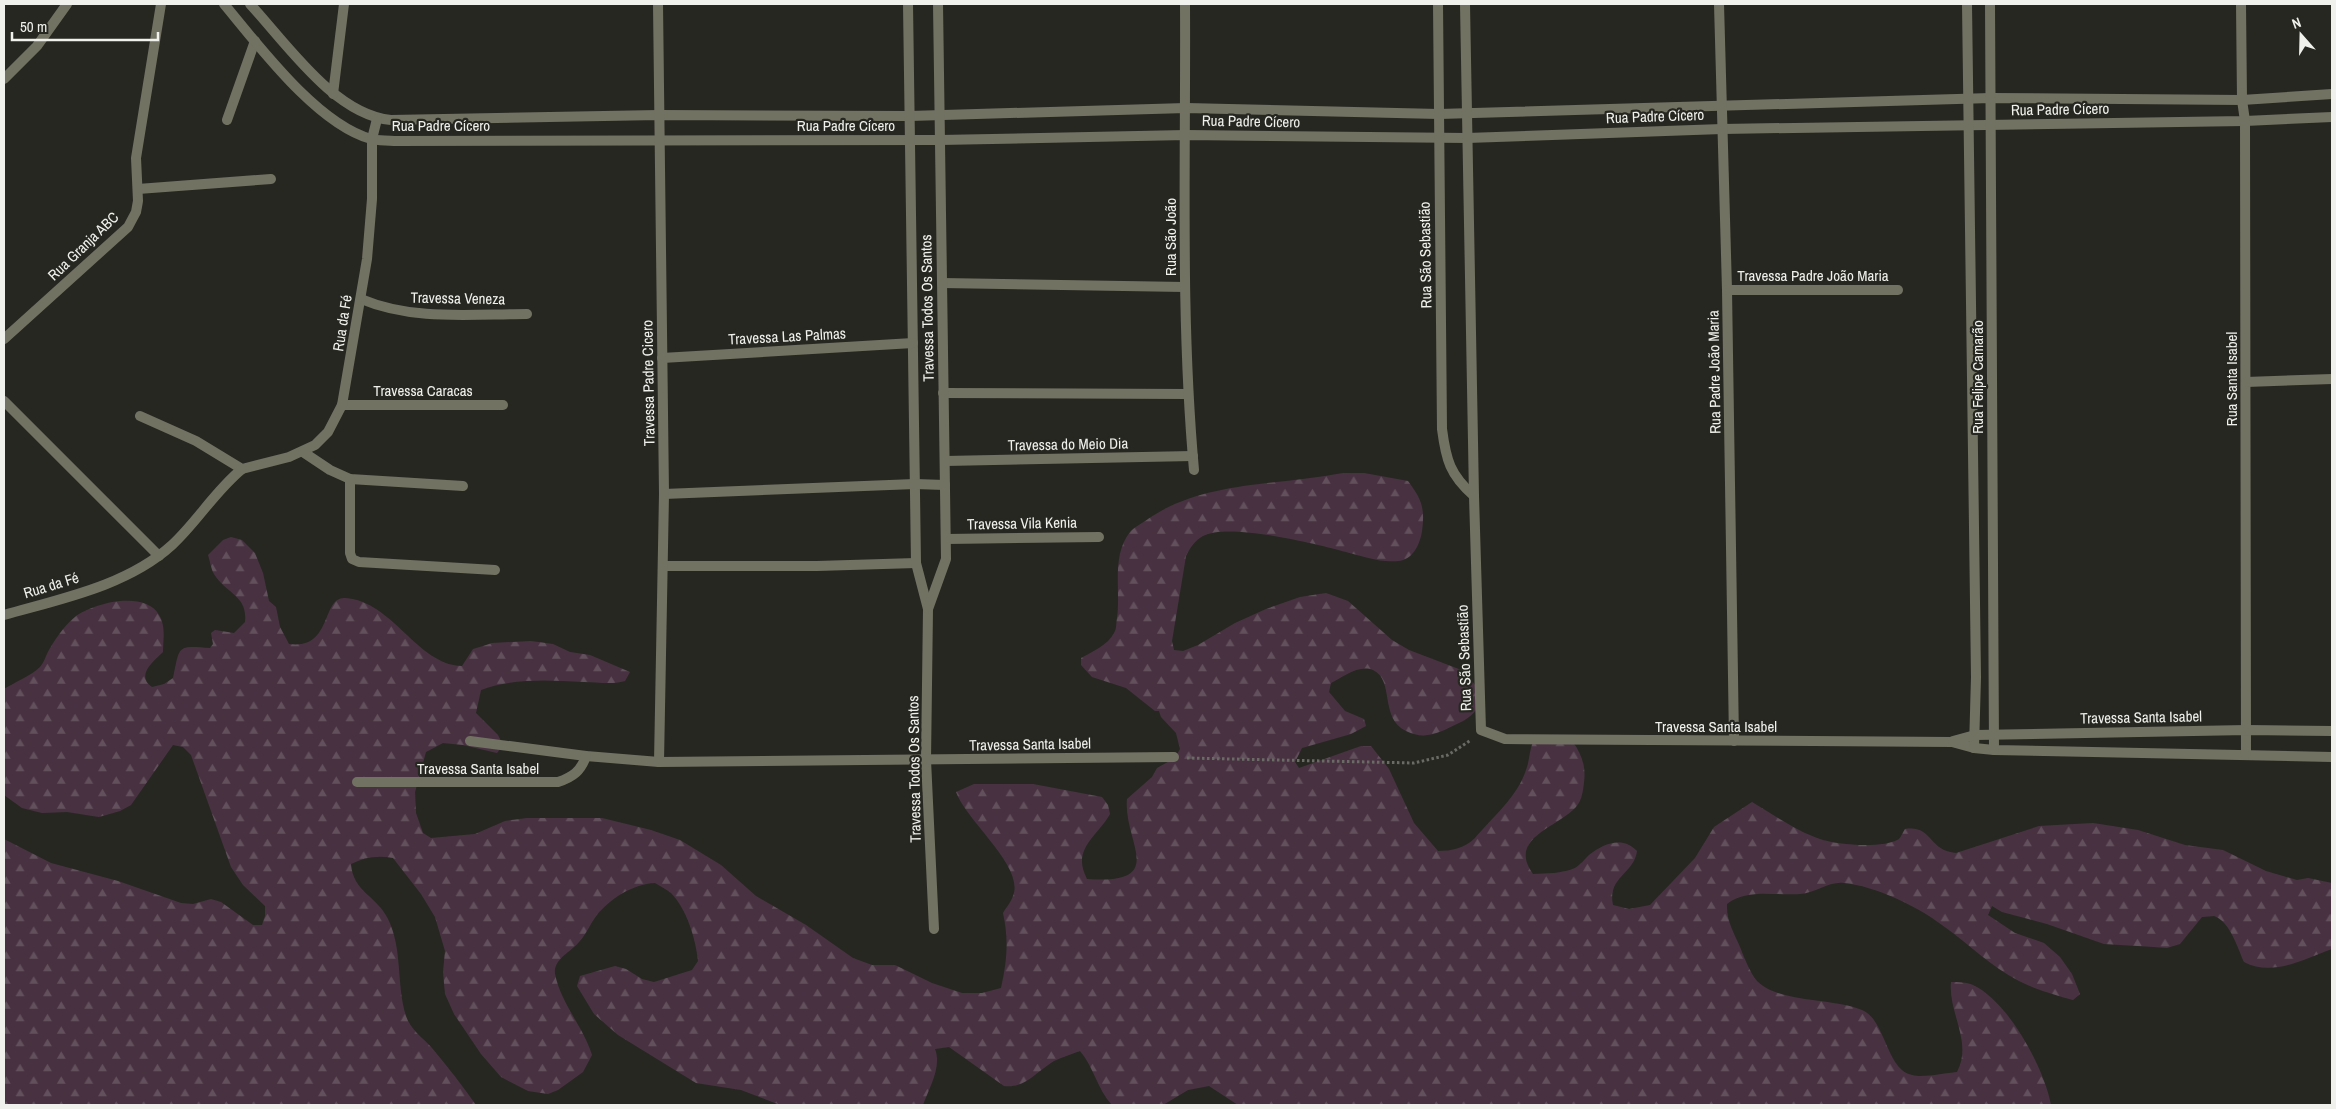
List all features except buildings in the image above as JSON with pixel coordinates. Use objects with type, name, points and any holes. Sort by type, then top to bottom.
[{"type":"street","points":[[4,79],[37,46],[67,4]]},
{"type":"street","name":"Rua Granja ABC","points":[[4,339],[128,227],[136,212],[138,189],[136,158],[161,4]]},
{"type":"street","name":"Rua Padre Cícero","points":[[224,4],[254,41],[321,110],[337,122],[372,139],[394,141],[659,139],[940,140],[1186,135],[1467,138],[1722,129],[2245,121],[2332,117]]},
{"type":"street","name":"Rua Padre Cícero","points":[[250,4],[333,94],[358,111],[377,119],[417,121],[659,114],[910,116],[1186,108],[1439,114],[1968,98],[2242,100],[2332,94]]},
{"type":"street","points":[[333,94],[344,4]]},
{"type":"street","name":"Travessa Padre Cicero","points":[[658,4],[664,494],[659,762]]},
{"type":"street","name":"Travessa Todos Os Santos","points":[[908,4],[916,563],[928,609],[926,760],[934,929]]},
{"type":"street","name":"Travessa Todos Os Santos","points":[[928,609],[946,559],[938,4]]},
{"type":"street","name":"Rua São João","points":[[1185,4],[1185,287],[1188,394],[1194,470]]},
{"type":"street","name":"Rua São Sebastião","points":[[1438,4],[1442,429],[1447,461],[1455,477],[1474,496]]},
{"type":"street","name":"Rua São Sebastião","points":[[1465,4],[1474,496],[1481,730]]},
{"type":"street","name":"Rua Padre João Maria","points":[[1719,4],[1727,290],[1734,741]]},
{"type":"street","name":"Rua Felipe Camarão","points":[[1967,4],[1974,748]]},
{"type":"street","name":"Rua Felipe Camarão","points":[[1990,4],[1994,750]]},
{"type":"street","name":"Rua Santa Isabel","points":[[2241,4],[2242,100],[2245,121],[2246,755]]},
{"type":"street","points":[[227,120],[254,41]]},
{"type":"street","name":"Rua da Fé","points":[[4,615],[87,590],[127,575],[159,556],[172,545],[227,481],[242,469],[302,452],[315,445],[328,432],[342,405],[361,299],[367,259],[372,199],[372,139],[377,119]]},
{"type":"street","points":[[138,189],[271,179]]},
{"type":"street","points":[[942,283],[1185,287]]},
{"type":"street","name":"Travessa Padre João Maria","points":[[1727,290],[1898,290]]},
{"type":"street","name":"Travessa Veneza","points":[[361,299],[378,307],[416,314],[527,314]]},
{"type":"street","name":"Travessa Las Palmas","points":[[662,358],[913,343]]},
{"type":"street","points":[[2246,382],[2332,379]]},
{"type":"street","points":[[943,393],[1188,394]]},
{"type":"street","points":[[4,401],[159,556]]},
{"type":"street","name":"Travessa Caracas","points":[[342,405],[503,405]]},
{"type":"street","points":[[140,416],[196,441],[242,469]]},
{"type":"street","points":[[302,452],[330,470],[350,478],[463,486]]},
{"type":"street","name":"Travessa do Meio Dia","points":[[945,461],[1193,456]]},
{"type":"street","points":[[350,478],[350,553],[354,560],[495,570]]},
{"type":"street","points":[[664,494],[915,484],[945,485]]},
{"type":"street","name":"Travessa Vila Kenia","points":[[946,540],[1099,536]]},
{"type":"street","points":[[663,566],[817,566],[916,563]]},
{"type":"street","name":"Travessa Santa Isabel","points":[[1481,730],[1505,739],[1952,742],[1974,748],[1994,750],[2332,757]]},
{"type":"street","name":"Travessa Santa Isabel","points":[[1952,742],[1975,734],[1995,736],[2247,730],[2332,731]]},
{"type":"street","name":"Travessa Santa Isabel","points":[[470,741],[586,756],[659,762],[1174,757]]},
{"type":"street","name":"Travessa Santa Isabel","points":[[357,782],[558,782],[571,778],[578,772],[586,756]]},
{"type":"path","points":[[1174,757],[1414,763],[1448,754],[1470,742]]},
{"type":"green space","points":[[1343,473],[1364,473],[1408,481],[1417,494],[1423,510],[1420,541],[1412,554],[1403,560],[1385,561],[1294,540],[1252,533],[1215,532],[1203,536],[1193,544],[1186,556],[1172,641],[1174,650],[1183,651],[1198,645],[1235,623],[1266,609],[1300,597],[1326,593],[1348,601],[1392,640],[1409,650],[1464,671],[1483,695],[1477,708],[1464,721],[1427,735],[1413,734],[1398,725],[1389,709],[1384,682],[1380,675],[1373,670],[1357,670],[1331,683],[1329,692],[1345,711],[1364,719],[1366,726],[1351,734],[1302,748],[1295,762],[1299,768],[1361,746],[1371,746],[1389,769],[1414,823],[1438,851],[1463,847],[1475,838],[1511,798],[1522,780],[1534,740],[1573,742],[1584,766],[1581,798],[1576,807],[1530,843],[1526,851],[1527,862],[1533,874],[1560,872],[1575,868],[1601,847],[1613,843],[1632,846],[1637,851],[1635,859],[1614,888],[1612,896],[1613,905],[1629,909],[1650,905],[1695,858],[1714,827],[1752,802],[1811,836],[1827,841],[1848,844],[1872,845],[1892,842],[1899,839],[1905,829],[1914,829],[1926,834],[1940,848],[1956,853],[2039,826],[2093,823],[2138,830],[2185,845],[2223,850],[2266,871],[2297,880],[2308,878],[2332,883],[2332,949],[2288,965],[2266,968],[2244,962],[2229,929],[2225,923],[2214,916],[2202,917],[2180,944],[2167,948],[2104,944],[2047,924],[2002,912],[1992,906],[1988,915],[2015,933],[2044,943],[2060,957],[2072,974],[2080,994],[2073,1000],[2039,990],[2008,975],[1932,918],[1908,904],[1869,888],[1838,883],[1800,894],[1753,894],[1735,899],[1727,904],[1731,926],[1747,965],[1757,981],[1766,988],[1792,997],[1850,1006],[1862,1010],[1870,1015],[1876,1024],[1897,1064],[1903,1071],[1912,1075],[1928,1076],[1957,1072],[1962,1050],[1951,994],[1951,982],[1973,985],[1999,1006],[2012,1021],[2033,1055],[2051,1105],[1238,1105],[1209,1086],[1188,1090],[1163,1105],[1112,1105],[1080,1051],[1054,1061],[1025,1082],[1018,1085],[1004,1086],[949,1047],[935,1049],[937,1056],[936,1070],[923,1105],[780,1105],[741,1090],[696,1083],[618,1035],[594,1014],[577,986],[580,976],[615,966],[626,969],[642,979],[654,982],[692,970],[698,961],[690,925],[682,907],[671,893],[665,889],[655,883],[646,884],[630,889],[615,898],[596,916],[576,946],[563,956],[557,964],[555,974],[558,985],[592,1055],[583,1072],[558,1090],[548,1094],[528,1091],[501,1077],[481,1054],[454,1014],[445,994],[443,972],[445,951],[435,917],[421,894],[393,858],[377,857],[366,858],[351,864],[356,881],[383,911],[393,931],[406,1016],[414,1029],[438,1055],[476,1105],[4,1105],[4,839],[51,863],[118,881],[181,903],[193,904],[211,899],[221,902],[253,925],[262,925],[265,916],[265,906],[243,885],[231,867],[191,755],[183,747],[173,745],[131,805],[120,811],[99,817],[67,812],[42,813],[22,808],[4,795],[4,689],[40,667],[57,637],[75,617],[94,607],[119,601],[142,603],[152,607],[161,619],[164,633],[163,652],[151,664],[146,673],[145,678],[152,687],[164,684],[173,678],[181,650],[191,647],[210,648],[213,644],[211,633],[215,630],[234,633],[245,622],[245,613],[240,600],[214,574],[208,555],[223,540],[231,537],[242,540],[255,553],[263,573],[269,601],[276,607],[280,627],[289,644],[303,644],[313,639],[320,632],[332,606],[338,600],[345,598],[362,602],[377,610],[431,655],[446,663],[462,666],[473,649],[492,643],[531,641],[553,644],[570,652],[590,655],[630,672],[625,681],[614,683],[531,681],[506,683],[481,690],[476,713],[498,735],[503,745],[497,753],[463,745],[443,743],[426,752],[415,792],[416,813],[423,833],[431,838],[475,834],[505,821],[527,818],[602,818],[651,830],[680,840],[721,865],[756,896],[806,925],[853,958],[872,965],[895,965],[932,983],[962,993],[982,993],[1001,988],[1006,950],[1003,913],[1013,896],[1014,884],[1011,872],[1003,858],[971,817],[956,792],[974,784],[1033,784],[1102,797],[1108,805],[1110,814],[1084,851],[1082,859],[1083,869],[1087,879],[1112,879],[1128,875],[1135,868],[1137,857],[1128,815],[1127,799],[1152,777],[1157,768],[1175,758],[1180,749],[1176,733],[1161,717],[1159,711],[1155,711],[1126,688],[1092,677],[1081,665],[1081,658],[1104,645],[1115,631],[1118,608],[1119,563],[1124,541],[1130,532],[1170,506],[1193,497],[1242,486]]}]
